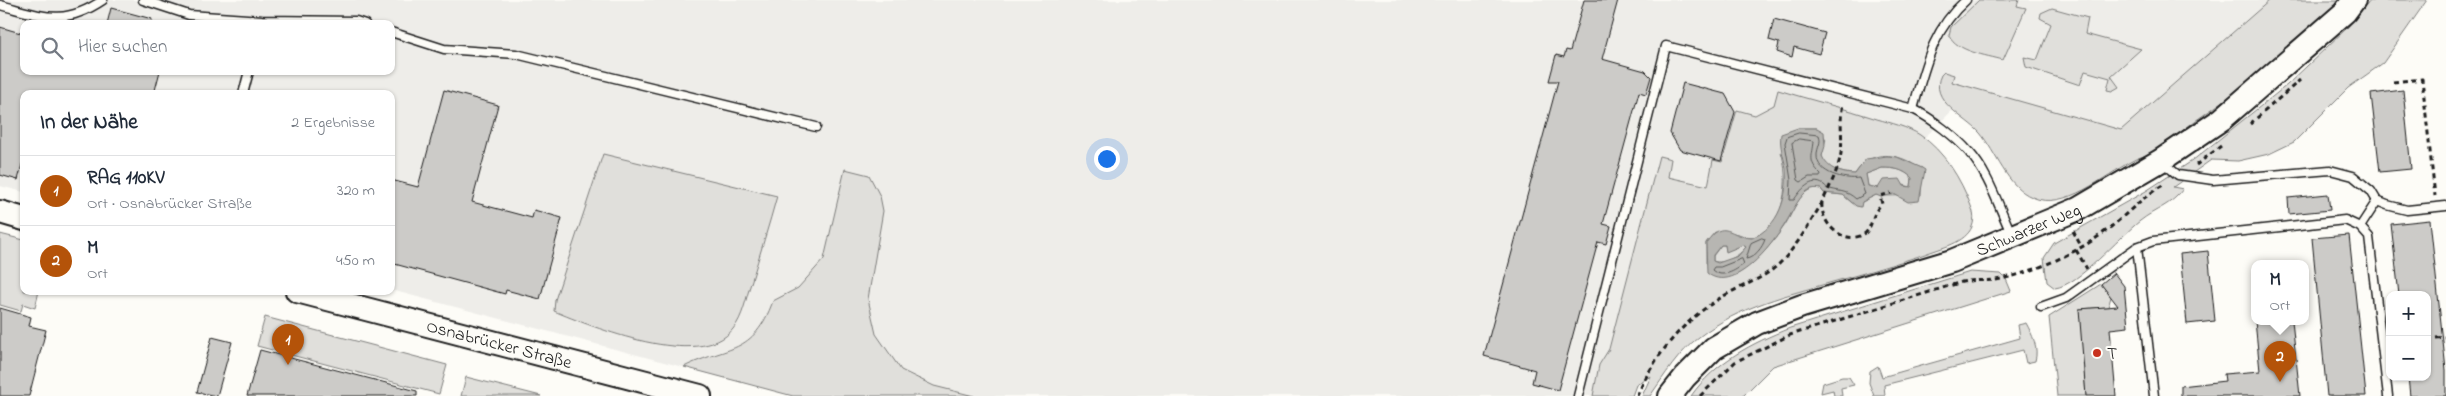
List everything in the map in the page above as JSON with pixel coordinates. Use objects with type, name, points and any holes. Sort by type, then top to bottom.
[{"type":"street","name":"Schwarzer Weg","points":[[1670,396],[1684,377],[1714,348],[1757,323],[1802,306],[1952,261],[2078,209],[2160,161],[2222,119],[2344,12],[2354,0]]},
{"type":"street","points":[[0,212],[20,217]]},
{"type":"street","name":"Osnabrücker Straße","points":[[312,295],[700,396]]},
{"type":"lane","points":[[0,5],[47,17],[69,17],[85,12],[103,0]]},
{"type":"lane","points":[[143,0],[189,15],[241,20]]},
{"type":"lane","points":[[1913,109],[1930,49],[1955,10],[1966,0]]},
{"type":"lane","points":[[395,33],[444,49],[516,54],[816,127]]},
{"type":"lane","points":[[1578,396],[1666,46],[1913,109],[1925,115],[1969,152],[1983,174],[2013,237]]},
{"type":"lane","points":[[244,90],[248,75]]},
{"type":"lane","points":[[2160,161],[2178,176],[2213,180],[2330,170],[2353,176],[2371,191],[2377,202],[2407,210],[2446,206]]},
{"type":"lane","points":[[2360,227],[2377,202]]},
{"type":"lane","points":[[2041,307],[2066,298],[2137,247],[2152,241],[2344,220],[2360,227],[2369,237],[2388,396]]},
{"type":"lane","points":[[2137,247],[2154,396]]},
{"type":"path","points":[[2393,82],[2422,79],[2436,207]]},
{"type":"path","points":[[1637,396],[1654,362],[1667,344],[1704,309],[1759,278],[1778,265],[1794,248],[1823,198],[1838,165],[1842,141],[1840,121],[1846,92]]},
{"type":"path","points":[[1823,198],[1822,208],[1826,225],[1843,235],[1857,236],[1866,233],[1875,210],[1882,204],[1880,196],[1891,193]]},
{"type":"path","points":[[2076,250],[2092,278]]},
{"type":"path","points":[[2431,339],[2446,337]]},
{"type":"shaded area","points":[[0,0],[2317,0],[2058,182],[1958,105],[1920,142],[1774,105],[1624,396],[793,396],[395,291],[395,90],[20,90],[20,191],[0,186]]},
{"type":"shaded area","points":[[1979,0],[2019,0],[2017,6],[2026,8],[2003,60],[1965,49],[1953,41],[1949,35],[1951,27]]},
{"type":"shaded area","points":[[2270,0],[2341,0],[2325,18],[2272,65],[2169,142],[2153,153],[2121,167],[2084,190],[2057,200],[2044,200],[2023,192],[2009,177],[1980,133],[1950,108],[1940,93],[1938,84],[1944,72],[1954,75],[1952,82],[2121,130]]},
{"type":"shaded area","points":[[2370,0],[2427,0],[2383,63],[2348,88],[2294,142],[2269,154],[2238,161],[2211,160],[2173,187],[2183,189],[2174,199],[2140,221],[2075,279],[2055,288],[2047,282],[2044,258],[2054,243],[2146,191],[2192,161],[2287,85],[2348,27]]},
{"type":"shaded area","points":[[2052,8],[2088,18],[2085,34],[2141,49],[2111,76],[2119,87],[2112,91],[2107,90],[2110,78],[2085,71],[2080,85],[2026,67],[2024,57],[2037,60],[2051,24],[2040,18],[2041,13]]},
{"type":"shaded area","points":[[1778,90],[1852,111],[1920,135],[1944,157],[1962,186],[1973,214],[1974,221],[1969,232],[1959,241],[1945,247],[1782,297],[1747,309],[1731,317],[1714,326],[1691,343],[1672,365],[1650,396],[1642,396],[1651,376],[1636,385],[1632,396],[1593,396],[1599,365],[1609,349],[1659,156],[1671,159],[1668,177],[1708,186],[1713,160],[1722,162],[1737,110],[1755,115],[1774,105]],"holes":[[[1798,128],[1817,128],[1826,139],[1822,155],[1825,164],[1829,167],[1840,172],[1855,174],[1865,162],[1872,158],[1885,155],[1900,158],[1922,168],[1921,195],[1876,195],[1862,202],[1852,203],[1843,195],[1824,193],[1821,189],[1811,189],[1799,199],[1785,225],[1769,246],[1757,259],[1736,275],[1706,263],[1706,243],[1715,232],[1735,233],[1753,237],[1764,232],[1773,224],[1779,213],[1785,188],[1784,163],[1781,152]]]},
{"type":"shaded area","points":[[603,154],[777,196],[742,313],[733,329],[718,341],[697,346],[672,346],[646,342],[619,335],[554,311],[555,300]]},
{"type":"shaded area","points":[[1882,168],[1902,171],[1912,178],[1911,187],[1888,181],[1878,188],[1868,186],[1866,174]]},
{"type":"shaded area","points":[[845,169],[869,175],[880,196],[883,211],[868,299],[876,334],[901,370],[934,386],[974,396],[793,396],[684,367],[726,351],[748,340],[765,319],[773,301],[798,288],[824,259]]},
{"type":"shaded area","points":[[0,234],[20,239],[20,295],[38,295],[35,308],[23,304],[21,311],[0,305]]},
{"type":"shaded area","points":[[1721,245],[1725,245],[1726,251],[1743,245],[1746,247],[1731,259],[1722,262],[1713,261],[1713,256]]},
{"type":"shaded area","points":[[1970,272],[2001,274],[2006,279],[2011,291],[1773,366],[1743,396],[1691,396],[1711,373],[1723,363],[1748,347],[1776,334]]},
{"type":"shaded area","points":[[2101,284],[2111,297],[2108,307],[2080,309],[2086,396],[2057,396],[2049,317]]},
{"type":"shaded area","points":[[265,317],[447,365],[439,394],[257,346]]},
{"type":"shaded area","points":[[2026,323],[2033,336],[2035,361],[2026,363],[2023,350],[1884,385],[1885,396],[1874,396],[1869,383],[1870,371],[1878,366],[1882,377],[2020,338],[2018,325]]},
{"type":"shaded area","points":[[466,377],[541,396],[461,396]]},
{"type":"shaded area","points":[[1842,377],[1849,377],[1854,385],[1841,388],[1842,396],[1834,396],[1833,390],[1821,393],[1823,383]]},
{"type":"water","points":[[1798,128],[1817,128],[1824,132],[1825,146],[1822,156],[1824,161],[1835,170],[1845,173],[1855,174],[1866,159],[1887,156],[1897,157],[1922,168],[1925,170],[1919,201],[1908,202],[1894,194],[1881,197],[1876,195],[1862,202],[1861,207],[1856,206],[1843,195],[1824,193],[1821,189],[1811,189],[1800,199],[1771,244],[1751,265],[1729,278],[1718,278],[1707,273],[1706,243],[1712,235],[1718,231],[1728,230],[1744,237],[1752,238],[1769,226],[1780,210],[1786,179],[1781,134]],"holes":[[[1882,168],[1902,171],[1912,178],[1911,187],[1904,186],[1900,179],[1883,180],[1878,188],[1868,186],[1866,174]],[[1721,245],[1725,245],[1726,252],[1743,245],[1746,247],[1738,256],[1718,263],[1713,261],[1713,255]]]},
{"type":"building","points":[[1584,0],[1618,0],[1602,59],[1645,71],[1651,77],[1646,94],[1639,92],[1603,224],[1611,226],[1606,244],[1598,242],[1558,390],[1532,383],[1535,370],[1484,356],[1558,81],[1549,81],[1556,55],[1564,57],[1566,50],[1570,51]]},
{"type":"building","points":[[111,8],[152,19],[152,20],[108,20]]},
{"type":"building","points":[[1774,19],[1825,33],[1819,54],[1794,47],[1792,57],[1777,52],[1779,43],[1769,40]]},
{"type":"building","points":[[0,27],[20,33],[20,75],[159,75],[155,90],[20,90],[20,172],[18,180],[0,175]]},
{"type":"building","points":[[1683,83],[1725,94],[1735,112],[1721,161],[1680,150],[1670,133]]},
{"type":"building","points":[[444,90],[498,105],[472,202],[532,218],[534,210],[562,218],[540,299],[506,290],[505,294],[395,264],[395,181],[418,187]]},
{"type":"building","points":[[2403,90],[2411,169],[2380,172],[2371,94]]},
{"type":"building","points":[[2328,194],[2330,210],[2289,214],[2288,198]]},
{"type":"building","points":[[2430,220],[2446,370],[2446,396],[2410,396],[2408,381],[2431,381],[2431,291],[2399,291],[2391,224]]},
{"type":"building","points":[[2349,235],[2366,396],[2327,396],[2312,238]]},
{"type":"building","points":[[2208,251],[2215,321],[2187,324],[2180,254]]},
{"type":"building","name":"T","points":[[2114,273],[2124,286],[2128,327],[2110,329],[2116,396],[2086,396],[2079,309],[2118,306],[2101,284]]},
{"type":"building","points":[[0,308],[31,317],[29,326],[46,330],[29,396],[0,396]]},
{"type":"building","points":[[2255,325],[2292,325],[2300,396],[2181,396],[2181,386],[2225,381],[2224,374],[2260,371]]},
{"type":"building","points":[[212,337],[232,342],[217,396],[197,392]]},
{"type":"building","points":[[260,350],[417,391],[417,396],[247,396]]},
{"type":"place","name":"T","points":[[2097,353]]},
{"type":"place","name":"RAG 110KV","points":[[288,365]]},
{"type":"place","name":"M","points":[[2280,382]]}]
